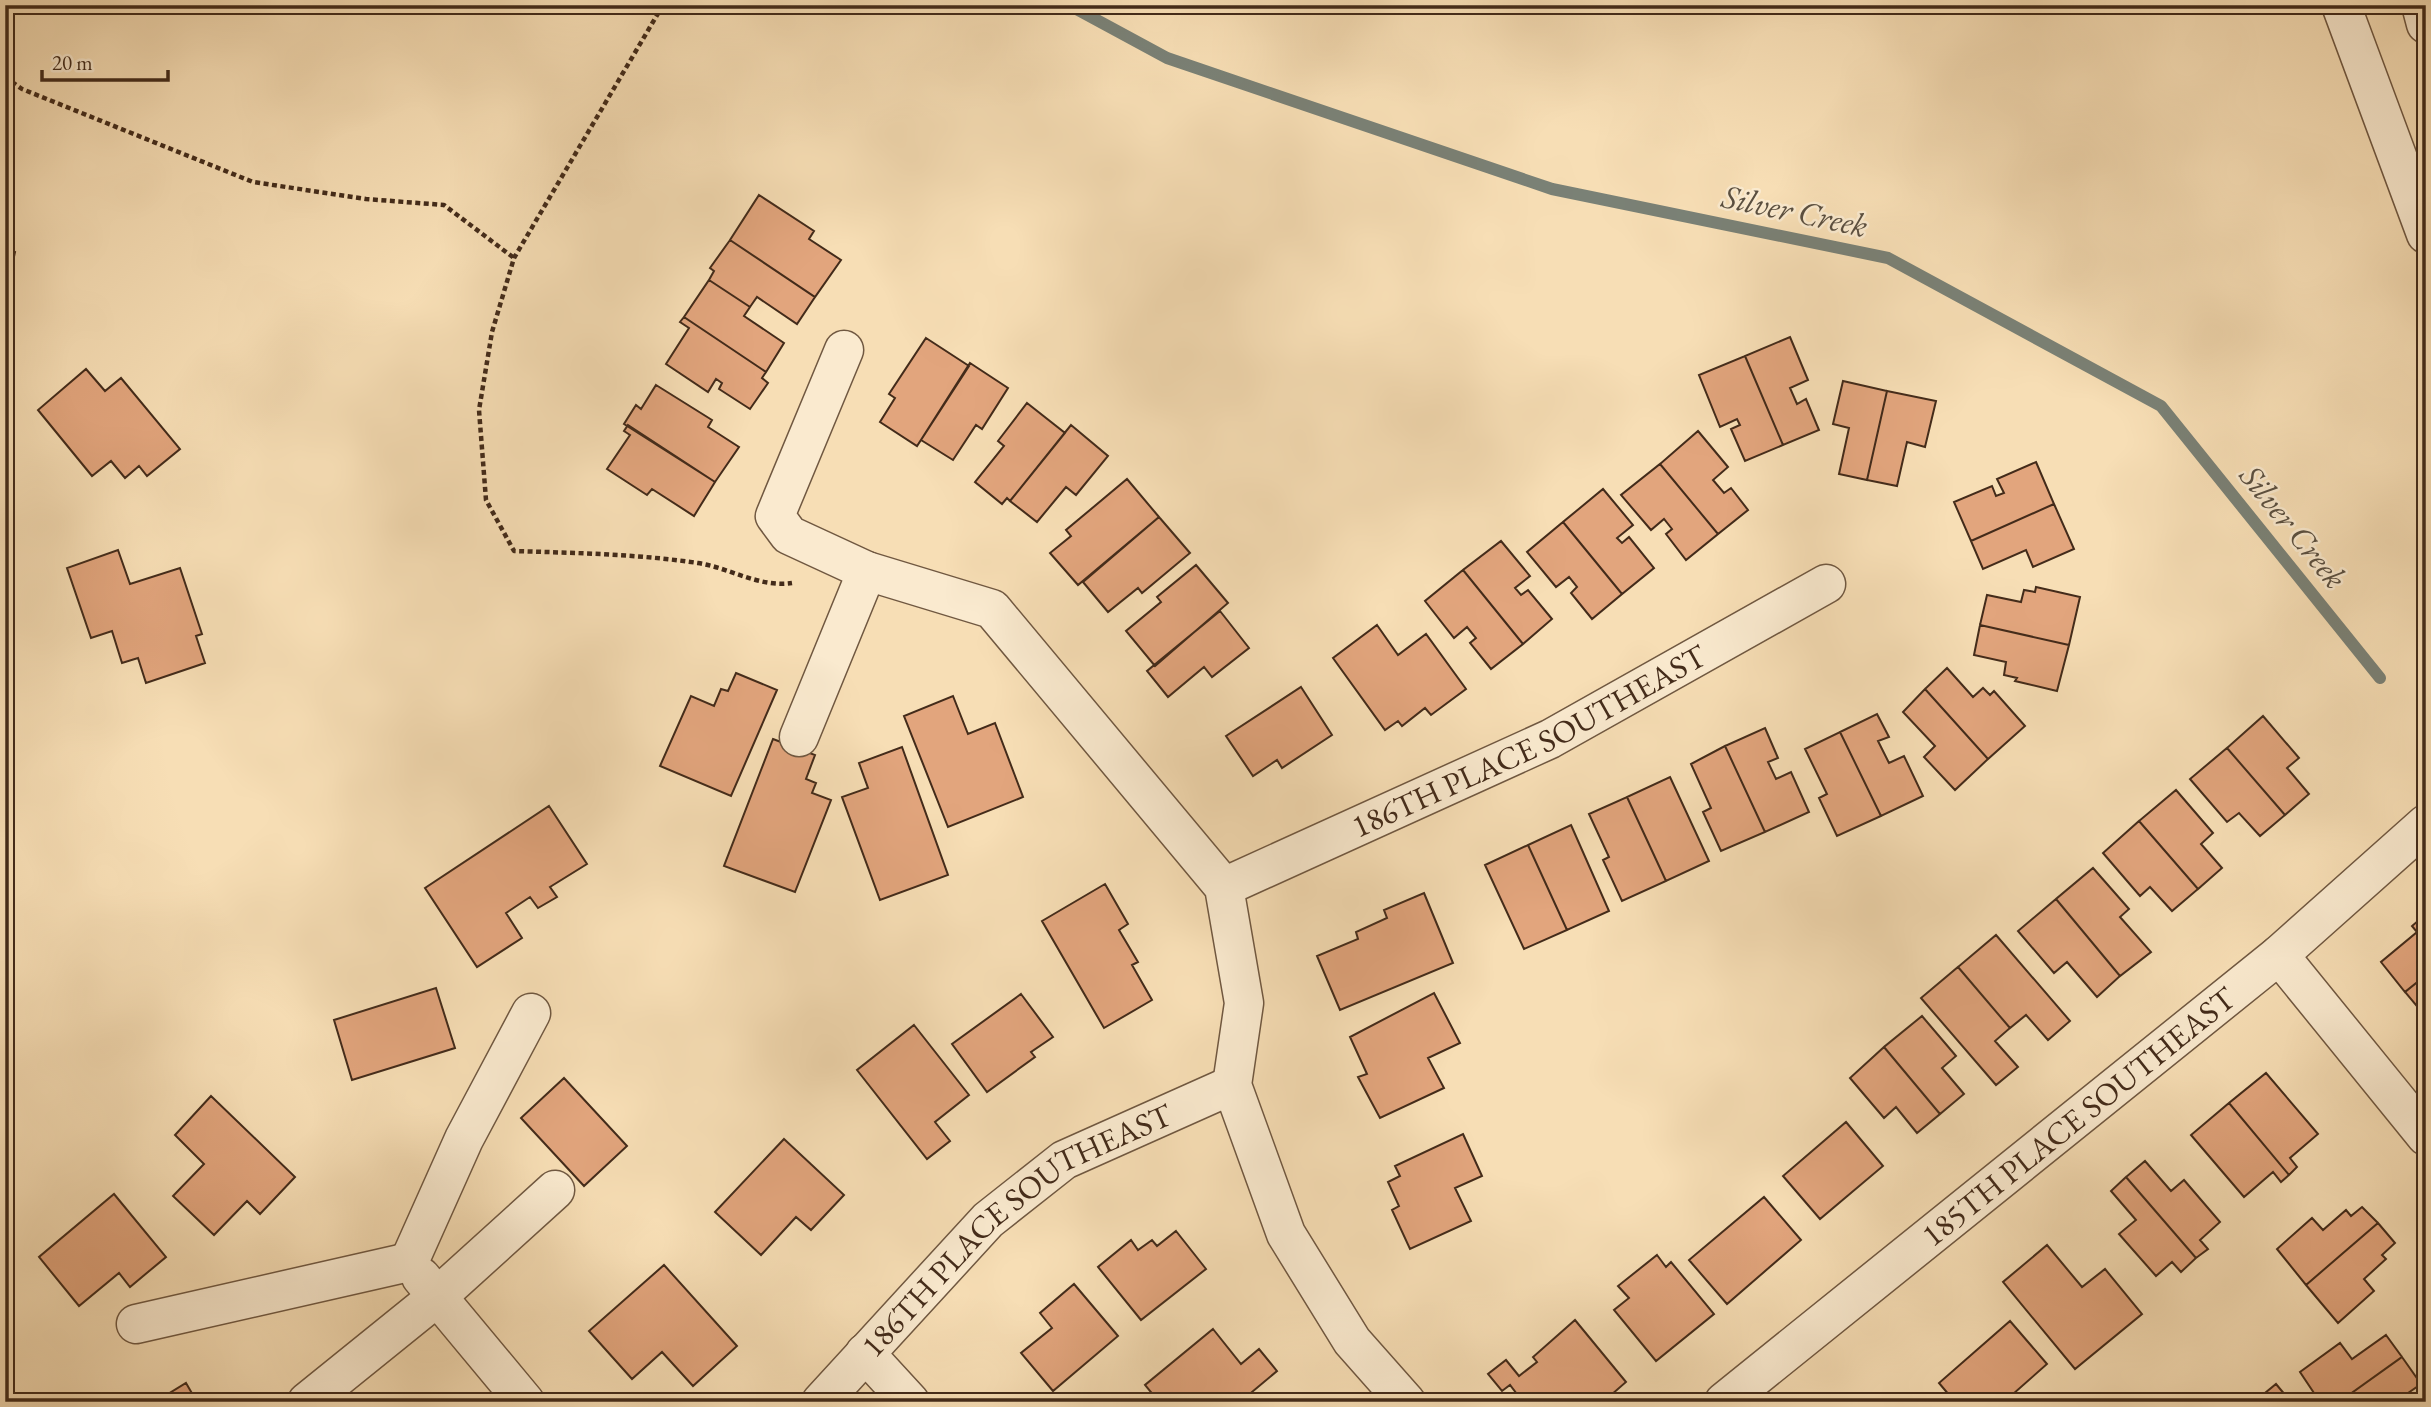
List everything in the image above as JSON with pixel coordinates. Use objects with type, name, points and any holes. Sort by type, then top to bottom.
[{"type":"street","points":[[2341,5],[2426,234]]},
{"type":"street","points":[[2421,5],[2426,24]]},
{"type":"street","points":[[844,350],[775,516],[789,535],[867,571],[992,609],[1224,887],[1244,1003],[1232,1085],[1286,1234],[1352,1341],[1406,1402]]},
{"type":"street","points":[[799,737],[867,571]]},
{"type":"street","name":"186TH PLACE SOUTHEAST","points":[[1224,887],[1550,739],[1826,584]]},
{"type":"street","name":"185TH PLACE SOUTHEAST","points":[[1724,1402],[2278,955],[2426,824]]},
{"type":"street","points":[[2278,955],[2426,1136]]},
{"type":"street","points":[[409,1262],[464,1139],[531,1013]]},
{"type":"street","name":"186TH PLACE SOUTHEAST","points":[[821,1402],[988,1220],[1064,1160],[1232,1085]]},
{"type":"street","points":[[307,1402],[437,1297],[555,1190]]},
{"type":"street","points":[[409,1262],[514,1398]]},
{"type":"street","points":[[136,1324],[409,1262]]},
{"type":"street","points":[[865,1353],[910,1402]]},
{"type":"path","points":[[663,5],[514,258],[492,332],[479,410],[486,500],[514,551],[632,555],[701,564],[775,586],[802,582]]},
{"type":"path","points":[[5,77],[22,89],[253,182],[366,199],[444,205],[514,258]]},
{"type":"building","points":[[759,195],[814,231],[809,239],[841,260],[815,297],[730,240]]},
{"type":"building","points":[[730,240],[815,297],[797,324],[757,297],[750,307],[709,280],[714,271],[710,268]]},
{"type":"building","points":[[5,250],[15,252],[5,300]]},
{"type":"building","points":[[709,280],[750,307],[744,316],[784,343],[766,372],[684,317]]},
{"type":"building","points":[[684,317],[766,372],[762,378],[768,383],[750,409],[719,389],[722,383],[716,379],[708,392],[666,364],[689,328],[680,322]]},
{"type":"building","points":[[1790,337],[1808,380],[1790,388],[1797,404],[1806,399],[1819,430],[1783,445],[1745,356]]},
{"type":"building","points":[[926,338],[969,366],[917,446],[880,422],[895,398],[889,394]]},
{"type":"building","points":[[1745,356],[1783,445],[1745,461],[1731,429],[1740,425],[1737,419],[1720,427],[1699,375]]},
{"type":"building","points":[[970,363],[1008,388],[982,429],[976,425],[953,460],[921,440]]},
{"type":"building","points":[[86,369],[105,391],[121,378],[180,449],[147,476],[139,466],[125,478],[111,461],[92,476],[38,410]]},
{"type":"building","points":[[1843,381],[1887,391],[1867,480],[1839,474],[1849,428],[1833,424]]},
{"type":"building","points":[[656,385],[712,420],[708,427],[739,447],[715,482],[624,424],[636,405],[641,409]]},
{"type":"building","points":[[1887,391],[1936,401],[1925,447],[1907,442],[1897,486],[1867,480]]},
{"type":"building","points":[[1027,403],[1065,433],[1010,501],[1007,498],[1002,504],[975,482],[1004,446],[998,441]]},
{"type":"building","points":[[628,425],[715,482],[694,516],[652,489],[647,495],[607,469],[630,435],[624,431]]},
{"type":"building","points":[[1071,425],[1108,456],[1076,495],[1066,487],[1037,522],[1010,501]]},
{"type":"building","points":[[1698,431],[1728,467],[1713,480],[1724,493],[1731,488],[1748,510],[1718,534],[1660,464]]},
{"type":"building","points":[[2036,462],[2054,504],[1971,541],[1954,502],[1992,486],[1996,496],[2004,493],[1997,479]]},
{"type":"building","points":[[1660,464],[1718,534],[1686,560],[1666,534],[1672,529],[1664,519],[1651,530],[1621,495]]},
{"type":"building","points":[[1127,479],[1159,517],[1078,585],[1050,553],[1071,536],[1066,530]]},
{"type":"building","points":[[1603,489],[1633,525],[1617,538],[1622,543],[1629,537],[1654,568],[1622,594],[1563,522]]},
{"type":"building","points":[[2054,504],[2074,549],[2033,567],[2026,550],[1983,569],[1971,541]]},
{"type":"building","points":[[1159,517],[1190,553],[1142,593],[1138,588],[1108,612],[1083,582]]},
{"type":"building","points":[[1563,522],[1622,594],[1592,619],[1571,593],[1577,587],[1569,577],[1556,587],[1527,552]]},
{"type":"building","points":[[1501,541],[1530,576],[1515,588],[1521,595],[1528,590],[1552,619],[1523,644],[1463,570]]},
{"type":"building","points":[[118,550],[130,584],[180,568],[202,634],[196,636],[205,663],[146,683],[138,658],[122,663],[112,631],[91,638],[67,568]]},
{"type":"building","points":[[1196,565],[1228,603],[1155,666],[1126,631],[1161,602],[1157,597]]},
{"type":"building","points":[[1463,570],[1523,644],[1491,669],[1470,643],[1476,638],[1467,627],[1454,638],[1425,601]]},
{"type":"building","points":[[2036,587],[2080,597],[2069,645],[1980,625],[1987,595],[2021,602],[2024,590],[2035,592]]},
{"type":"building","points":[[1220,611],[1249,648],[1212,677],[1204,667],[1168,697],[1147,671]]},
{"type":"building","points":[[1377,625],[1398,655],[1426,634],[1466,689],[1431,715],[1425,708],[1402,726],[1398,721],[1385,730],[1333,658]]},
{"type":"building","points":[[1980,625],[2069,645],[2057,691],[2015,681],[2017,678],[2004,675],[2006,662],[1974,655]]},
{"type":"building","points":[[1947,668],[1973,697],[1983,688],[1990,695],[1994,691],[2025,726],[1988,759],[1925,689]]},
{"type":"building","points":[[736,673],[777,690],[731,796],[660,766],[691,696],[714,706],[721,689],[728,691]]},
{"type":"building","points":[[1301,687],[1332,735],[1282,768],[1277,760],[1253,776],[1226,736]]},
{"type":"building","points":[[1925,689],[1988,759],[1955,790],[1924,757],[1935,746],[1903,712]]},
{"type":"building","points":[[953,696],[968,734],[995,723],[1023,797],[948,827],[904,716]]},
{"type":"building","points":[[1877,714],[1889,737],[1878,741],[1889,763],[1904,756],[1923,796],[1881,816],[1840,732]]},
{"type":"building","points":[[2263,716],[2299,758],[2287,768],[2309,794],[2285,815],[2227,748]]},
{"type":"building","points":[[1765,728],[1778,758],[1768,762],[1776,779],[1791,772],[1809,812],[1765,832],[1725,746]]},
{"type":"building","points":[[1840,732],[1881,816],[1837,836],[1819,798],[1827,794],[1805,749]]},
{"type":"building","points":[[773,739],[815,755],[806,779],[816,783],[812,793],[831,800],[795,892],[724,866]]},
{"type":"building","points":[[1725,746],[1765,832],[1721,851],[1703,812],[1711,808],[1691,764]]},
{"type":"building","points":[[902,747],[948,875],[880,900],[842,797],[868,788],[859,763]]},
{"type":"building","points":[[2227,748],[2285,815],[2260,836],[2239,813],[2227,822],[2190,779]]},
{"type":"building","points":[[1670,777],[1709,861],[1666,881],[1627,797]]},
{"type":"building","points":[[2176,790],[2213,833],[2201,844],[2222,868],[2198,889],[2139,821]]},
{"type":"building","points":[[1627,797],[1666,881],[1622,901],[1603,860],[1609,857],[1589,814]]},
{"type":"building","points":[[549,806],[587,864],[550,887],[557,897],[538,908],[530,897],[506,913],[522,938],[477,967],[425,888]]},
{"type":"building","points":[[2139,821],[2198,889],[2172,911],[2150,887],[2140,896],[2103,853]]},
{"type":"building","points":[[1571,825],[1609,911],[1567,930],[1528,845]]},
{"type":"building","points":[[1528,845],[1567,930],[1524,949],[1485,865]]},
{"type":"building","points":[[2093,868],[2129,909],[2120,917],[2151,952],[2120,976],[2056,899]]},
{"type":"building","points":[[1105,884],[1128,924],[1119,930],[1138,962],[1132,965],[1152,1000],[1104,1028],[1042,921]]},
{"type":"building","points":[[1424,893],[1453,963],[1340,1010],[1317,956],[1358,939],[1356,932],[1387,918],[1384,910]]},
{"type":"building","points":[[2056,899],[2120,976],[2097,997],[2067,962],[2054,973],[2018,931]]},
{"type":"building","points":[[2426,914],[2426,975],[2405,992],[2381,962],[2417,932],[2412,926]]},
{"type":"building","points":[[1996,935],[2070,1021],[2048,1040],[2026,1015],[2010,1028],[1958,967]]},
{"type":"building","points":[[1958,967],[2010,1028],[1995,1041],[2018,1067],[1996,1085],[1921,998]]},
{"type":"building","points":[[2426,975],[2426,1017],[2405,992]]},
{"type":"building","points":[[436,988],[455,1048],[352,1080],[334,1020]]},
{"type":"building","points":[[1434,993],[1460,1043],[1428,1058],[1444,1088],[1380,1118],[1358,1077],[1367,1074],[1350,1037]]},
{"type":"building","points":[[1021,994],[1053,1037],[1031,1052],[1035,1057],[987,1092],[952,1044]]},
{"type":"building","points":[[1922,1016],[1956,1056],[1942,1068],[1964,1094],[1940,1114],[1884,1047]]},
{"type":"building","points":[[914,1025],[969,1095],[935,1122],[950,1141],[927,1159],[857,1070]]},
{"type":"building","points":[[1884,1047],[1940,1114],[1917,1133],[1896,1107],[1884,1118],[1850,1078]]},
{"type":"building","points":[[2266,1073],[2318,1134],[2290,1158],[2297,1167],[2289,1175],[2229,1103]]},
{"type":"building","points":[[564,1078],[627,1146],[584,1186],[521,1118]]},
{"type":"building","points":[[211,1096],[295,1177],[260,1214],[247,1201],[214,1235],[173,1196],[204,1164],[175,1135]]},
{"type":"building","points":[[2229,1103],[2289,1175],[2281,1182],[2273,1172],[2244,1197],[2191,1135]]},
{"type":"building","points":[[1846,1122],[1883,1166],[1820,1219],[1783,1176]]},
{"type":"building","points":[[1463,1134],[1482,1176],[1455,1188],[1471,1221],[1410,1249],[1392,1210],[1399,1206],[1388,1182],[1400,1176],[1395,1166]]},
{"type":"building","points":[[784,1139],[844,1195],[811,1230],[796,1217],[761,1255],[715,1212]]},
{"type":"building","points":[[2145,1161],[2171,1191],[2184,1180],[2220,1222],[2200,1240],[2208,1249],[2196,1258],[2126,1177]]},
{"type":"building","points":[[2126,1177],[2196,1258],[2181,1272],[2172,1262],[2156,1276],[2119,1234],[2136,1220],[2111,1191]]},
{"type":"building","points":[[114,1194],[166,1257],[130,1287],[119,1273],[79,1306],[39,1257]]},
{"type":"building","points":[[1764,1197],[1801,1240],[1727,1304],[1689,1260]]},
{"type":"building","points":[[2362,1207],[2378,1223],[2306,1285],[2277,1249],[2312,1218],[2323,1230],[2346,1210],[2351,1216]]},
{"type":"building","points":[[2378,1223],[2395,1243],[2382,1255],[2386,1259],[2364,1279],[2374,1291],[2338,1323],[2306,1285]]},
{"type":"building","points":[[1176,1231],[1206,1269],[1141,1320],[1098,1267],[1131,1240],[1138,1250],[1152,1240],[1157,1246]]},
{"type":"building","points":[[2047,1245],[2082,1287],[2105,1269],[2142,1314],[2075,1369],[2003,1282]]},
{"type":"building","points":[[1657,1255],[1666,1267],[1671,1262],[1714,1314],[1656,1361],[1614,1310],[1629,1298],[1618,1286]]},
{"type":"building","points":[[664,1265],[737,1346],[693,1386],[662,1352],[632,1379],[589,1331]]},
{"type":"building","points":[[1074,1284],[1118,1336],[1053,1391],[1021,1353],[1052,1328],[1040,1313]]},
{"type":"building","points":[[1575,1320],[1626,1382],[1603,1402],[1523,1402],[1510,1385],[1502,1391],[1488,1374],[1506,1360],[1519,1376],[1537,1362],[1533,1357]]},
{"type":"building","points":[[2010,1321],[2047,1364],[2004,1402],[1955,1402],[1939,1383]]},
{"type":"building","points":[[1213,1329],[1241,1364],[1259,1349],[1277,1371],[1240,1402],[1159,1402],[1145,1385]]},
{"type":"building","points":[[2386,1335],[2402,1357],[2339,1402],[2320,1402],[2300,1372],[2340,1343],[2352,1359]]},
{"type":"building","points":[[2402,1357],[2421,1384],[2395,1402],[2339,1402]]},
{"type":"building","points":[[186,1383],[197,1402],[155,1402]]},
{"type":"building","points":[[2276,1384],[2291,1402],[2254,1402]]},
{"type":"waterway","name":"Silver Creek","points":[[1069,5],[1167,58],[1552,189],[1888,258],[2161,406],[2380,678]]}]
